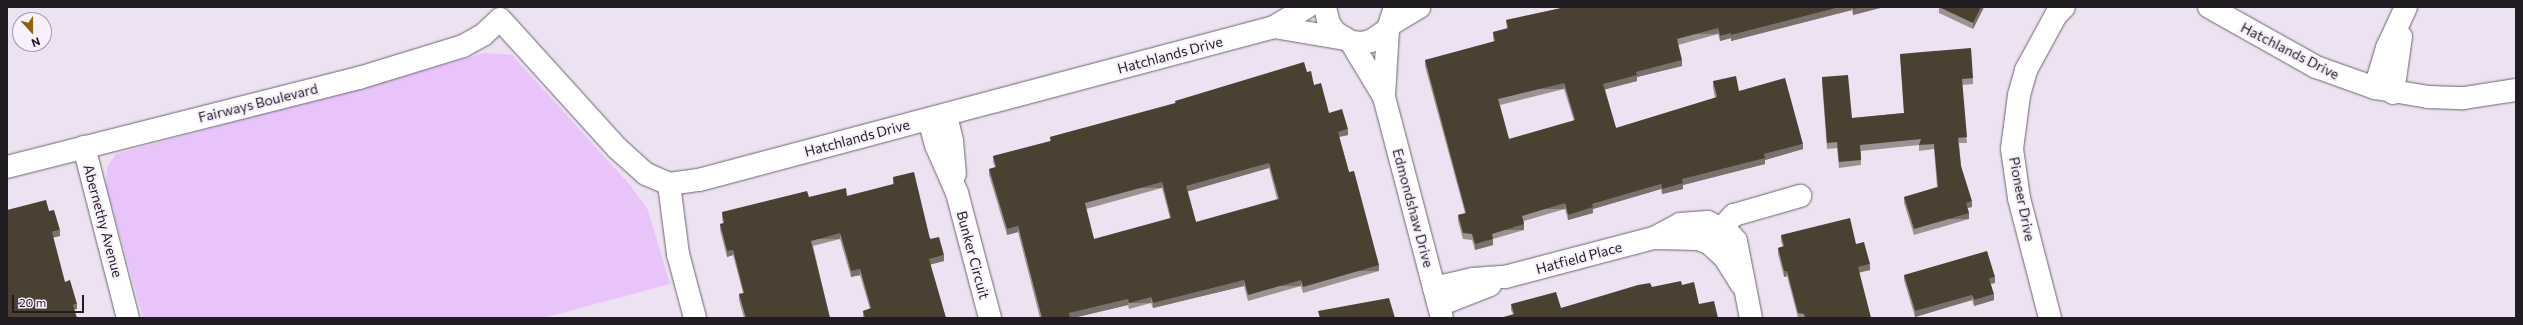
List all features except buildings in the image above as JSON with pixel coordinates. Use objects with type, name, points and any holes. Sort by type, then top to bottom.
[{"type":"street","name":"Hatchlands Drive","points":[[669,184],[699,180],[1274,28],[1307,7]]},
{"type":"street","name":"Edmondshaw Drive","points":[[1325,7],[1329,24],[1348,40],[1384,97],[1439,304]]},
{"type":"street","points":[[1391,20],[1419,7]]},
{"type":"street","name":"Hatchlands Drive","points":[[2209,7],[2316,67],[2384,90],[2428,97],[2464,98],[2516,90]]},
{"type":"street","name":"Pioneer Drive","points":[[2050,318],[2019,198],[2012,149],[2018,95],[2026,70],[2059,10]]},
{"type":"street","points":[[2384,90],[2387,48],[2404,12]]},
{"type":"street","points":[[501,13],[617,148],[646,174],[669,184],[678,254],[695,318]]},
{"type":"street","name":"Fairways Boulevard","points":[[7,167],[359,78],[456,48],[483,36],[501,13]]},
{"type":"street","name":"Hatchlands Drive","points":[[1274,28],[1348,40],[1372,40],[1391,20]]},
{"type":"street","name":"Edmondshaw Drive","points":[[1384,97],[1391,20]]},
{"type":"street","name":"Bunker Circuit","points":[[937,117],[936,145],[956,193],[990,318]]},
{"type":"street","name":"Abernethy Avenue","points":[[84,147],[128,318]]},
{"type":"street","points":[[1751,318],[1743,286],[1725,258],[1715,235],[1734,215],[1745,210],[1800,196]]},
{"type":"street","name":"Hatfield Place","points":[[1439,304],[1476,292],[1505,277],[1654,238],[1698,239],[1715,235]]},
{"type":"shaded area","points":[[485,53],[512,55],[630,185],[648,210],[670,284],[543,318],[143,318],[106,185],[107,167],[116,154]]}]
